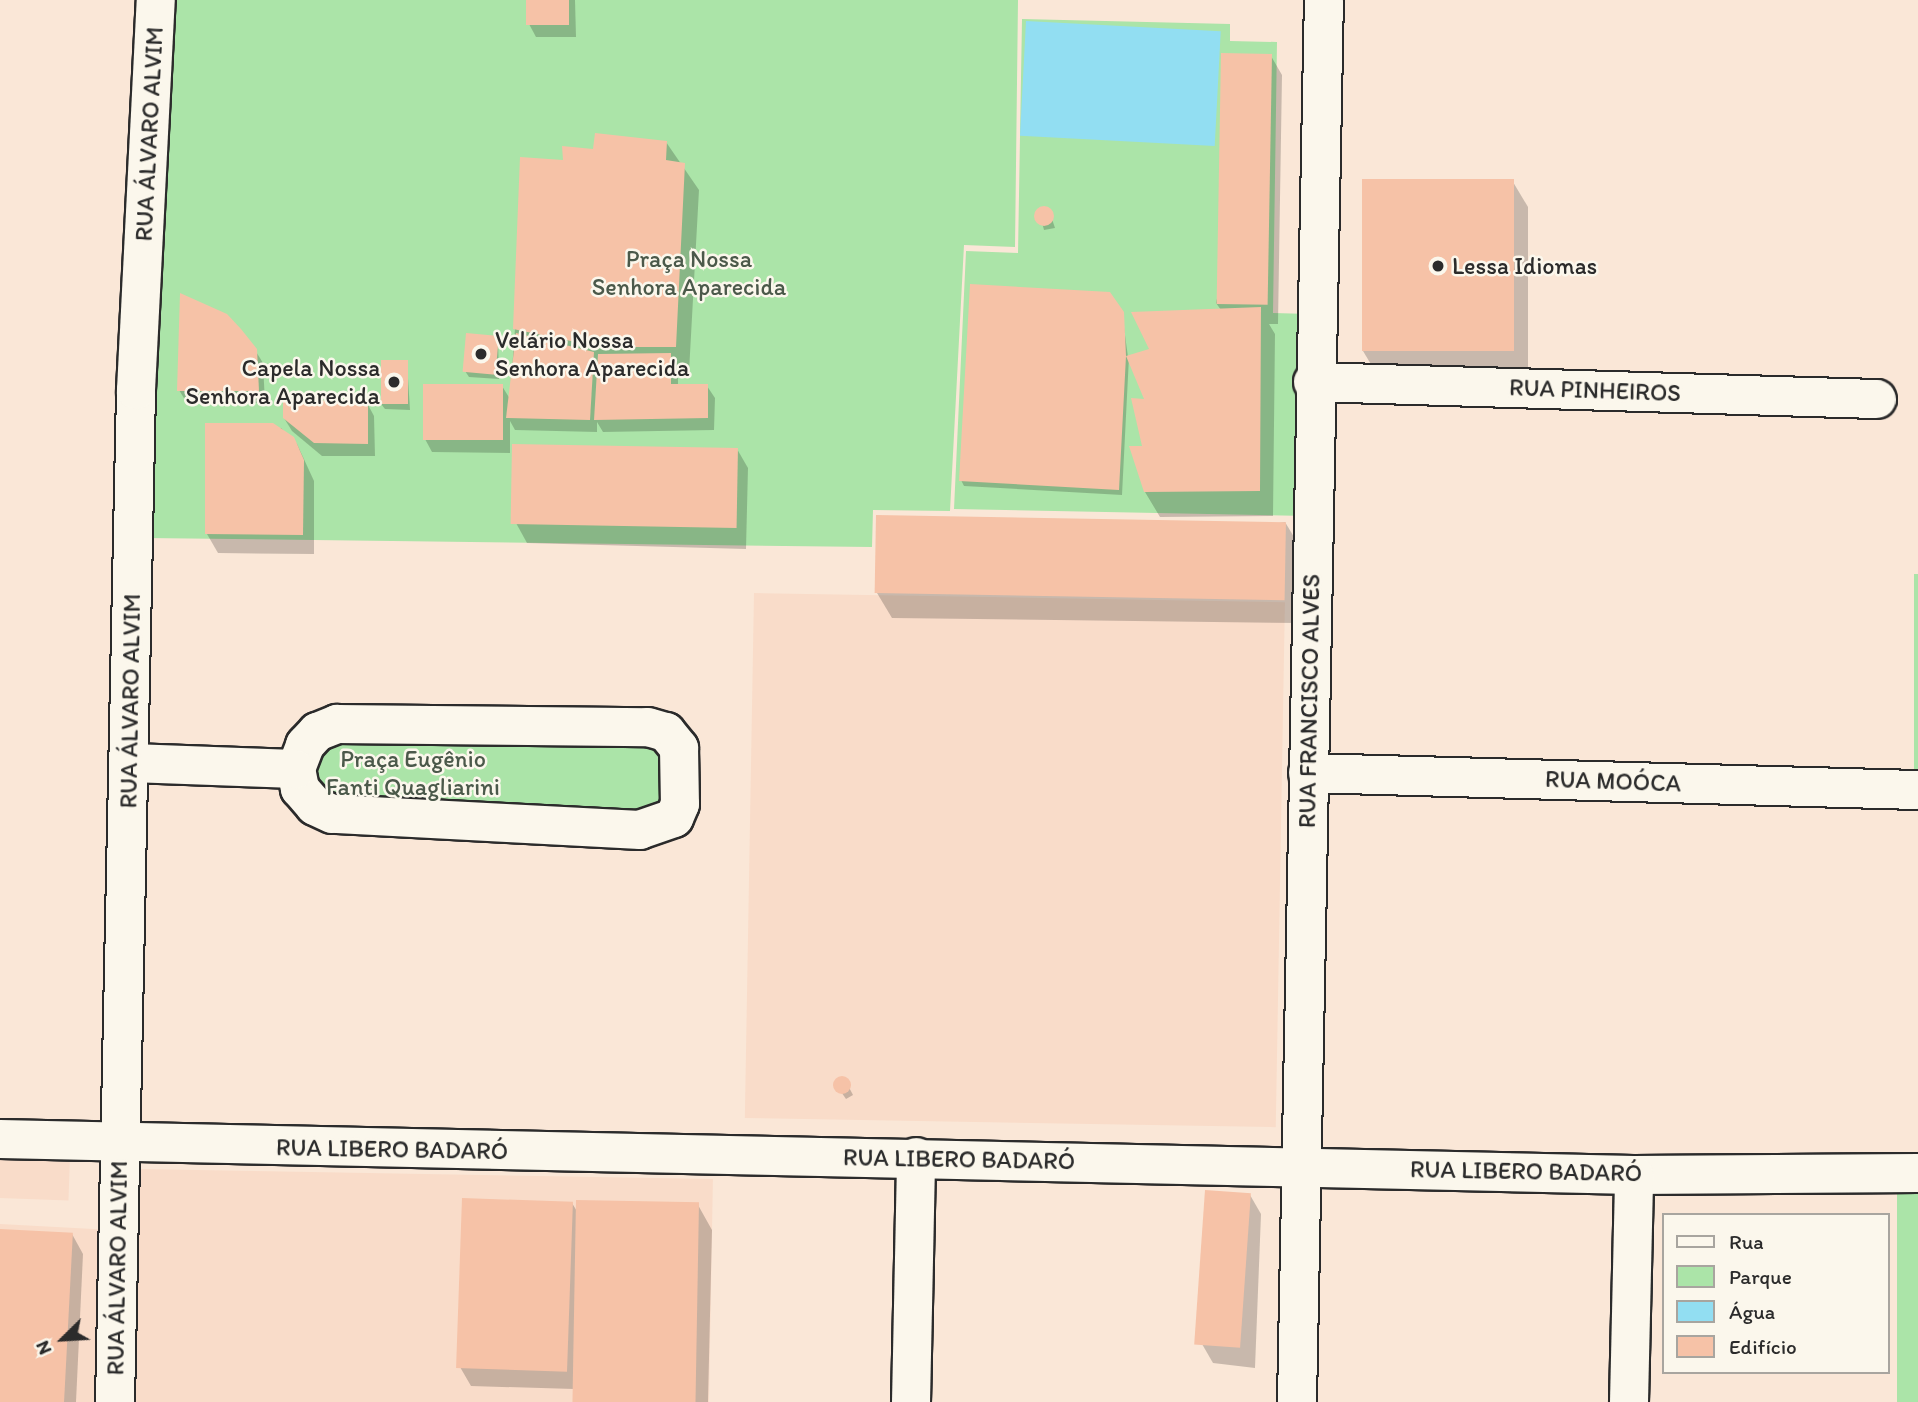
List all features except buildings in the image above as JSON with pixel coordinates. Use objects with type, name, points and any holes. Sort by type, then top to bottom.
[{"type":"street","name":"RUA ÁLVARO ALVIM","points":[[115,1402],[118,1143],[130,764],[136,390],[156,0]]},
{"type":"street","name":"RUA FRANCISCO ALVES","points":[[1297,1402],[1313,382],[1324,0]]},
{"type":"street","name":"RUA PINHEIROS","points":[[1313,382],[1877,399]]},
{"type":"street","points":[[337,724],[648,727],[666,732],[679,748],[680,804],[674,818],[640,830],[332,814],[315,806],[300,789],[296,769],[305,745],[317,732],[337,724]]},
{"type":"street","points":[[130,764],[296,769]]},
{"type":"street","name":"RUA MOÓCA","points":[[1308,773],[1918,790]]},
{"type":"street","name":"RUA LIBERO BADARÓ","points":[[0,1139],[916,1157],[1634,1175],[1918,1173]]},
{"type":"street","points":[[911,1402],[916,1157]]},
{"type":"street","points":[[1629,1402],[1634,1175]]},
{"type":"shaded area","points":[[754,593],[1285,602],[1276,1127],[745,1118]]},
{"type":"shaded area","points":[[0,1155],[70,1157],[68,1200],[0,1198]]},
{"type":"shaded area","points":[[138,1169],[713,1179],[709,1402],[134,1402]]},
{"type":"shaded area","points":[[0,1224],[103,1229],[94,1402],[0,1402]]},
{"type":"green space","name":"Praça Nossa Senhora Aparecida","points":[[158,0],[1018,0],[1015,247],[964,245],[950,511],[873,510],[872,547],[145,538]]},
{"type":"green space","points":[[1022,19],[1230,24],[1230,41],[1277,42],[1273,313],[1310,314],[1307,516],[954,509],[966,251],[1018,253]]},
{"type":"green space","points":[[1914,574],[1918,574],[1918,783],[1914,783]]},
{"type":"green space","name":"Praça Eugênio Fanti Quagliarini","points":[[315,737],[669,743],[668,811],[314,805]]},
{"type":"green space","points":[[1897,1189],[1918,1189],[1918,1402],[1897,1402]]},
{"type":"water","points":[[1026,21],[1221,31],[1215,146],[1020,136]]},
{"type":"place","name":"Lessa Idiomas","points":[[1438,266]]},
{"type":"place","name":"Velário Nossa Senhora Aparecida","points":[[481,354]]},
{"type":"place","name":"Capela Nossa Senhora Aparecida","points":[[394,382]]}]
